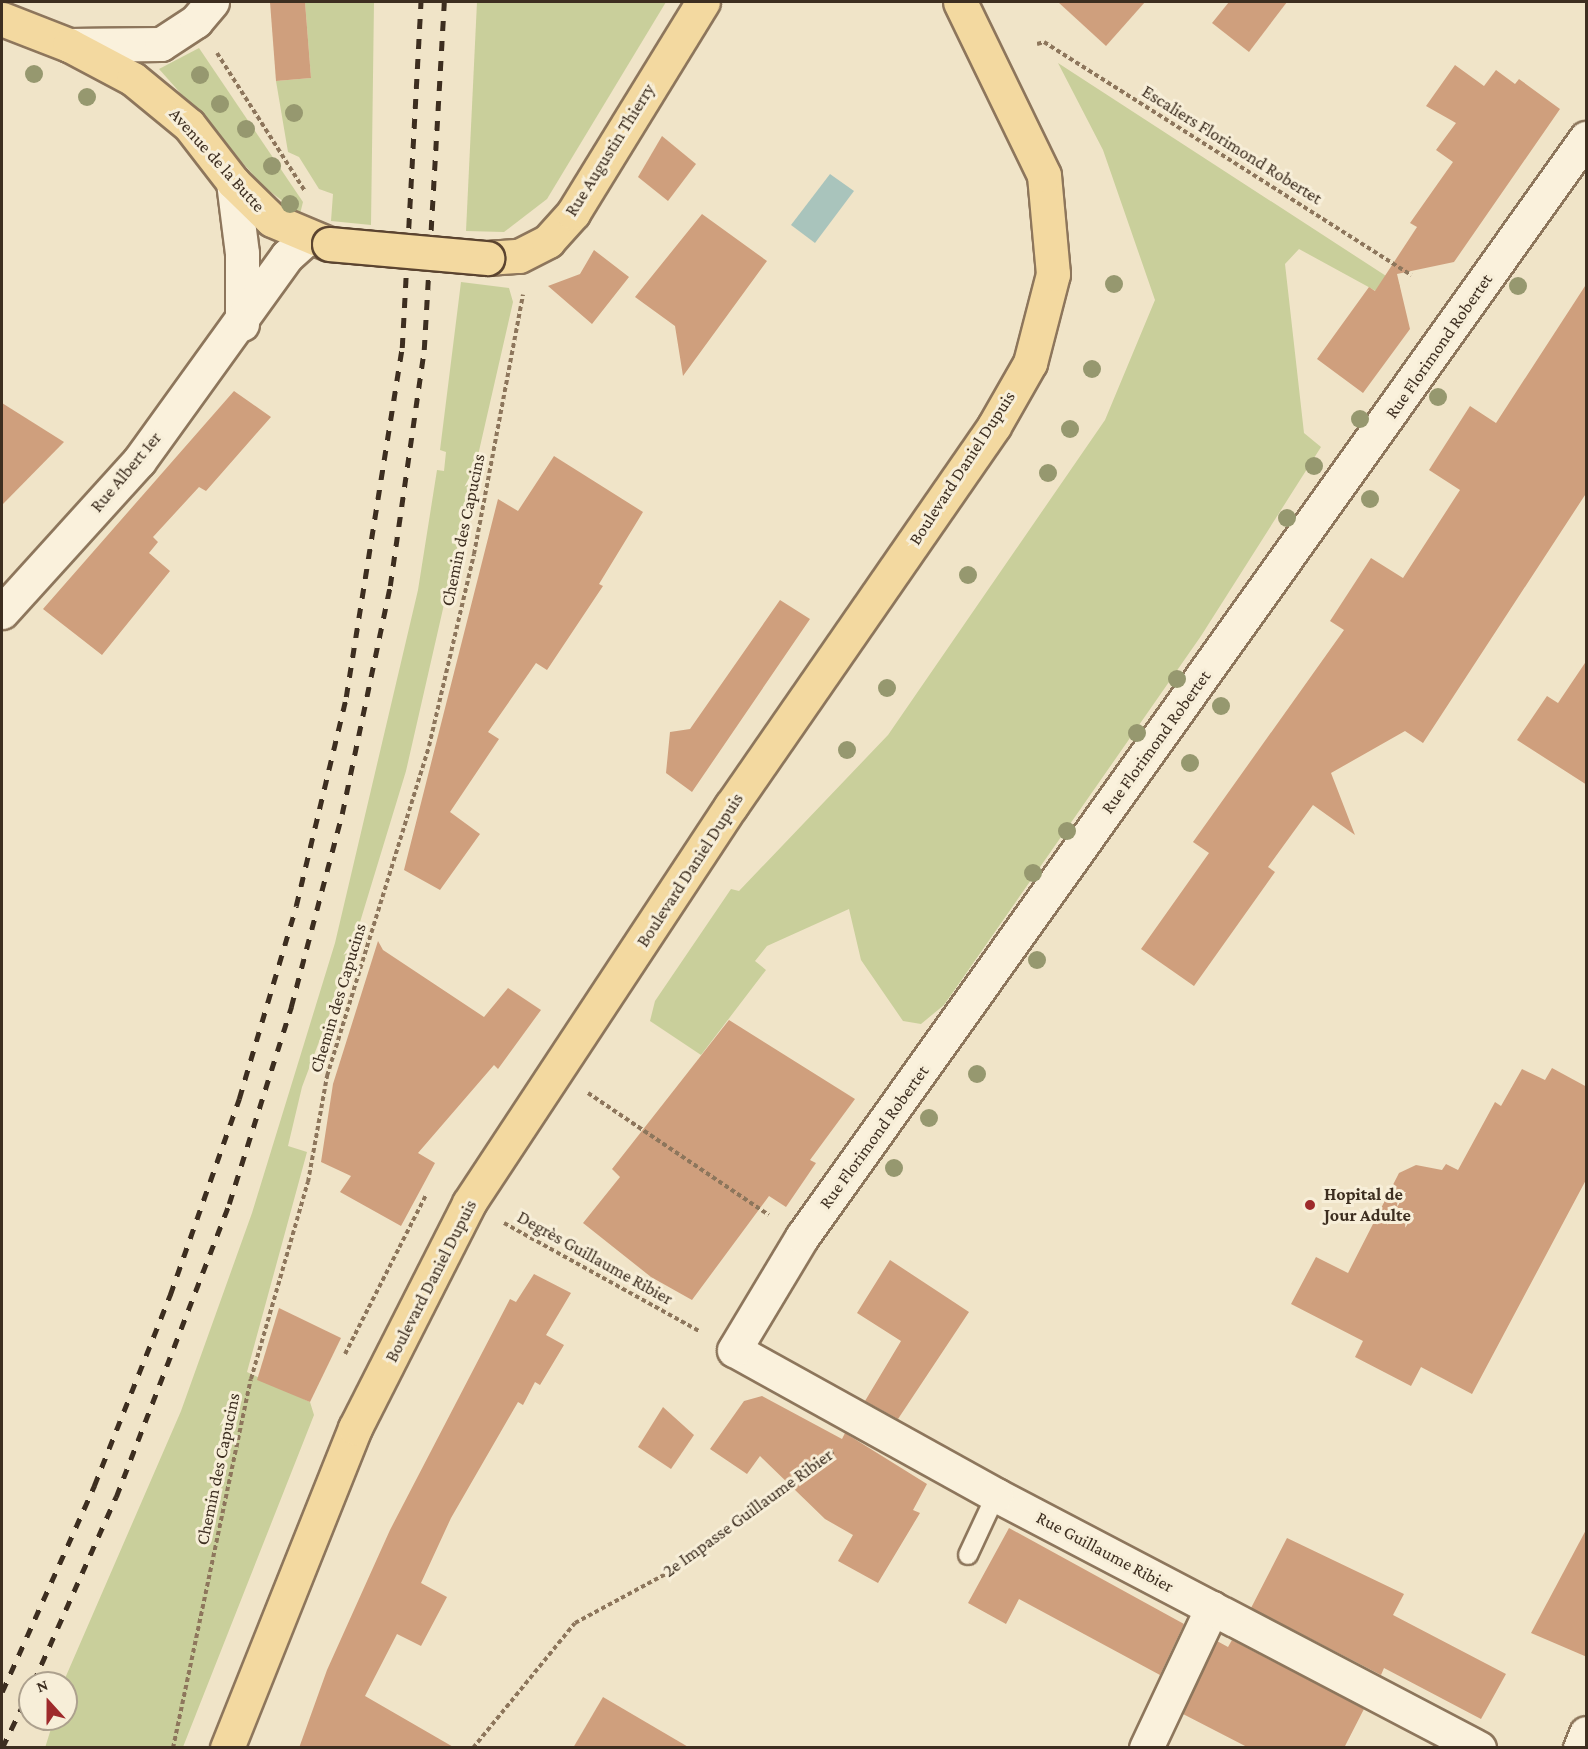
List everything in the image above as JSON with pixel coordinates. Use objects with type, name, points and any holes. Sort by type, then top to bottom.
[{"type":"main road","name":"Rue Augustin Thierry","points":[[503,257],[548,241],[573,213],[703,2]]},
{"type":"main road","name":"Boulevard Daniel Dupuis","points":[[227,1748],[355,1428],[469,1203],[558,1073],[731,806],[994,426],[1030,363],[1053,274],[1044,175],[960,2]]},
{"type":"main road","name":"Avenue de la Butte","points":[[2,19],[69,45],[162,100],[233,182],[272,220],[318,241]]},
{"type":"main road","points":[[318,241],[503,257]]},
{"type":"street","points":[[69,45],[161,44],[196,21],[212,2]]},
{"type":"street","name":"Rue Florimond Robertet","points":[[721,1343],[802,1237],[1587,138]]},
{"type":"street","points":[[233,182],[242,253],[242,324]]},
{"type":"street","name":"Rue Albert 1er","points":[[2,612],[139,461],[242,324],[288,256],[318,241]]},
{"type":"street","name":"Rue Guillaume Ribier","points":[[721,1343],[996,1495],[1479,1748]]},
{"type":"street","points":[[1146,1748],[1212,1608]]},
{"type":"street","points":[[1580,1748],[1587,1733]]},
{"type":"lane","points":[[968,1555],[996,1495]]},
{"type":"path","name":"Escaliers Florimond Robertet","points":[[1037,44],[1044,42],[1411,275]]},
{"type":"path","points":[[214,47],[307,194]]},
{"type":"path","name":"Chemin des Capucins","points":[[172,1748],[251,1380],[308,1182],[327,1076],[429,746],[474,554],[524,304],[503,257]]},
{"type":"path","points":[[558,1073],[778,1221]]},
{"type":"path","name":"Degrès Guillaume Ribier","points":[[469,1203],[721,1343]]},
{"type":"path","name":"2e Impasse Guillaume Ribier","points":[[473,1748],[576,1623],[673,1570],[869,1425]]},
{"type":"green space","points":[[305,2],[374,2],[371,225],[331,221],[333,194],[319,189],[299,157],[288,152],[276,81],[311,78]]},
{"type":"green space","points":[[477,2],[666,2],[547,199],[504,232],[466,231]]},
{"type":"green space","points":[[199,48],[303,202],[300,214],[264,187],[159,69]]},
{"type":"green space","points":[[1058,63],[1400,285],[1396,302],[1299,249],[1285,264],[1304,433],[1321,447],[1201,636],[944,1005],[921,1024],[903,1021],[861,960],[849,909],[767,946],[755,961],[766,970],[701,1055],[650,1021],[655,1001],[731,889],[739,891],[888,735],[1105,420],[1155,300],[1103,150]]},
{"type":"green space","points":[[461,282],[509,288],[513,302],[406,771],[343,978],[302,1087],[288,1146],[307,1152],[247,1372],[310,1402],[314,1415],[183,1747],[45,1748],[50,1731],[78,1731],[78,1671],[68,1671],[181,1411],[252,1213],[335,943],[418,590],[437,470],[444,471],[446,452],[440,450]]},
{"type":"water","points":[[830,174],[854,191],[815,243],[791,225]]},
{"type":"building","points":[[270,2],[305,2],[311,78],[276,81]]},
{"type":"building","points":[[1058,2],[1145,2],[1106,46]]},
{"type":"building","points":[[1229,2],[1287,2],[1249,52],[1212,23]]},
{"type":"building","points":[[1455,65],[1484,86],[1496,70],[1515,84],[1519,79],[1560,109],[1454,262],[1397,274],[1410,329],[1363,393],[1317,359],[1369,287],[1375,291],[1417,227],[1410,223],[1453,162],[1436,150],[1456,123],[1426,106]]},
{"type":"building","points":[[662,136],[696,164],[668,201],[638,177]]},
{"type":"building","points":[[702,214],[767,261],[683,376],[675,326],[635,297]]},
{"type":"building","points":[[594,250],[629,277],[592,324],[548,286],[580,274]]},
{"type":"building","points":[[1587,283],[1587,492],[1423,743],[1405,731],[1331,773],[1355,835],[1313,805],[1268,867],[1275,872],[1194,986],[1141,949],[1209,853],[1193,842],[1344,630],[1330,621],[1371,558],[1403,578],[1460,490],[1429,470],[1470,406],[1496,423]]},
{"type":"building","points":[[234,391],[271,417],[206,491],[199,487],[153,537],[158,542],[149,553],[170,571],[102,655],[43,609]]},
{"type":"building","points":[[2,403],[64,442],[2,505]]},
{"type":"building","points":[[554,456],[643,512],[599,584],[603,586],[547,670],[536,663],[488,732],[499,739],[450,812],[480,834],[440,890],[404,870],[498,499],[518,511]]},
{"type":"building","points":[[780,600],[810,619],[692,792],[666,773],[670,732],[690,729]]},
{"type":"building","points":[[1587,660],[1587,785],[1517,740],[1547,696],[1558,703]]},
{"type":"building","points":[[378,941],[383,950],[484,1017],[508,988],[541,1010],[498,1069],[494,1065],[418,1153],[435,1163],[401,1226],[340,1192],[351,1176],[321,1162],[333,1084]]},
{"type":"building","points":[[729,1020],[855,1099],[810,1160],[816,1163],[786,1207],[769,1196],[692,1300],[651,1277],[583,1223],[620,1177],[612,1169]]},
{"type":"building","points":[[1552,1068],[1587,1087],[1587,1178],[1472,1394],[1421,1367],[1411,1386],[1355,1357],[1363,1341],[1291,1304],[1316,1257],[1348,1273],[1399,1173],[1416,1165],[1442,1170],[1446,1164],[1458,1170],[1495,1102],[1501,1106],[1522,1069],[1545,1080]]},
{"type":"building","points":[[890,1260],[969,1312],[898,1419],[865,1401],[901,1341],[857,1313]]},
{"type":"building","points":[[534,1274],[571,1293],[546,1335],[564,1345],[540,1385],[535,1382],[523,1405],[518,1402],[451,1518],[421,1583],[447,1597],[421,1646],[397,1634],[365,1696],[455,1748],[299,1748],[327,1670],[390,1530],[510,1299],[516,1302]]},
{"type":"building","points":[[279,1308],[341,1338],[310,1402],[257,1380]]},
{"type":"building","points":[[762,1396],[842,1439],[845,1433],[927,1484],[913,1510],[920,1513],[878,1583],[838,1561],[853,1535],[825,1519],[760,1456],[747,1474],[710,1449],[744,1401]]},
{"type":"building","points":[[663,1407],[694,1435],[671,1469],[638,1447]]},
{"type":"building","points":[[1009,1528],[1184,1624],[1160,1675],[1019,1599],[1006,1624],[968,1603]]},
{"type":"building","points":[[1587,1528],[1587,1657],[1531,1633]]},
{"type":"building","points":[[1287,1538],[1404,1594],[1393,1615],[1506,1674],[1481,1719],[1384,1668],[1381,1675],[1251,1608]]},
{"type":"building","points":[[1232,1640],[1364,1709],[1344,1748],[1249,1748],[1183,1714],[1217,1641],[1228,1647]]},
{"type":"building","points":[[603,1697],[690,1748],[573,1748]]},
{"type":"railway","points":[[2,1692],[94,1486],[170,1295],[239,1099],[296,906],[346,697],[402,348],[421,2]]},
{"type":"railway","points":[[38,1671],[116,1497],[229,1204],[291,1007],[342,814],[390,586],[424,350],[444,2]]},
{"type":"railway","points":[[2,1748],[18,1715]]},
{"type":"place","name":"Hopital de Jour Adulte","points":[[1310,1205]]}]
